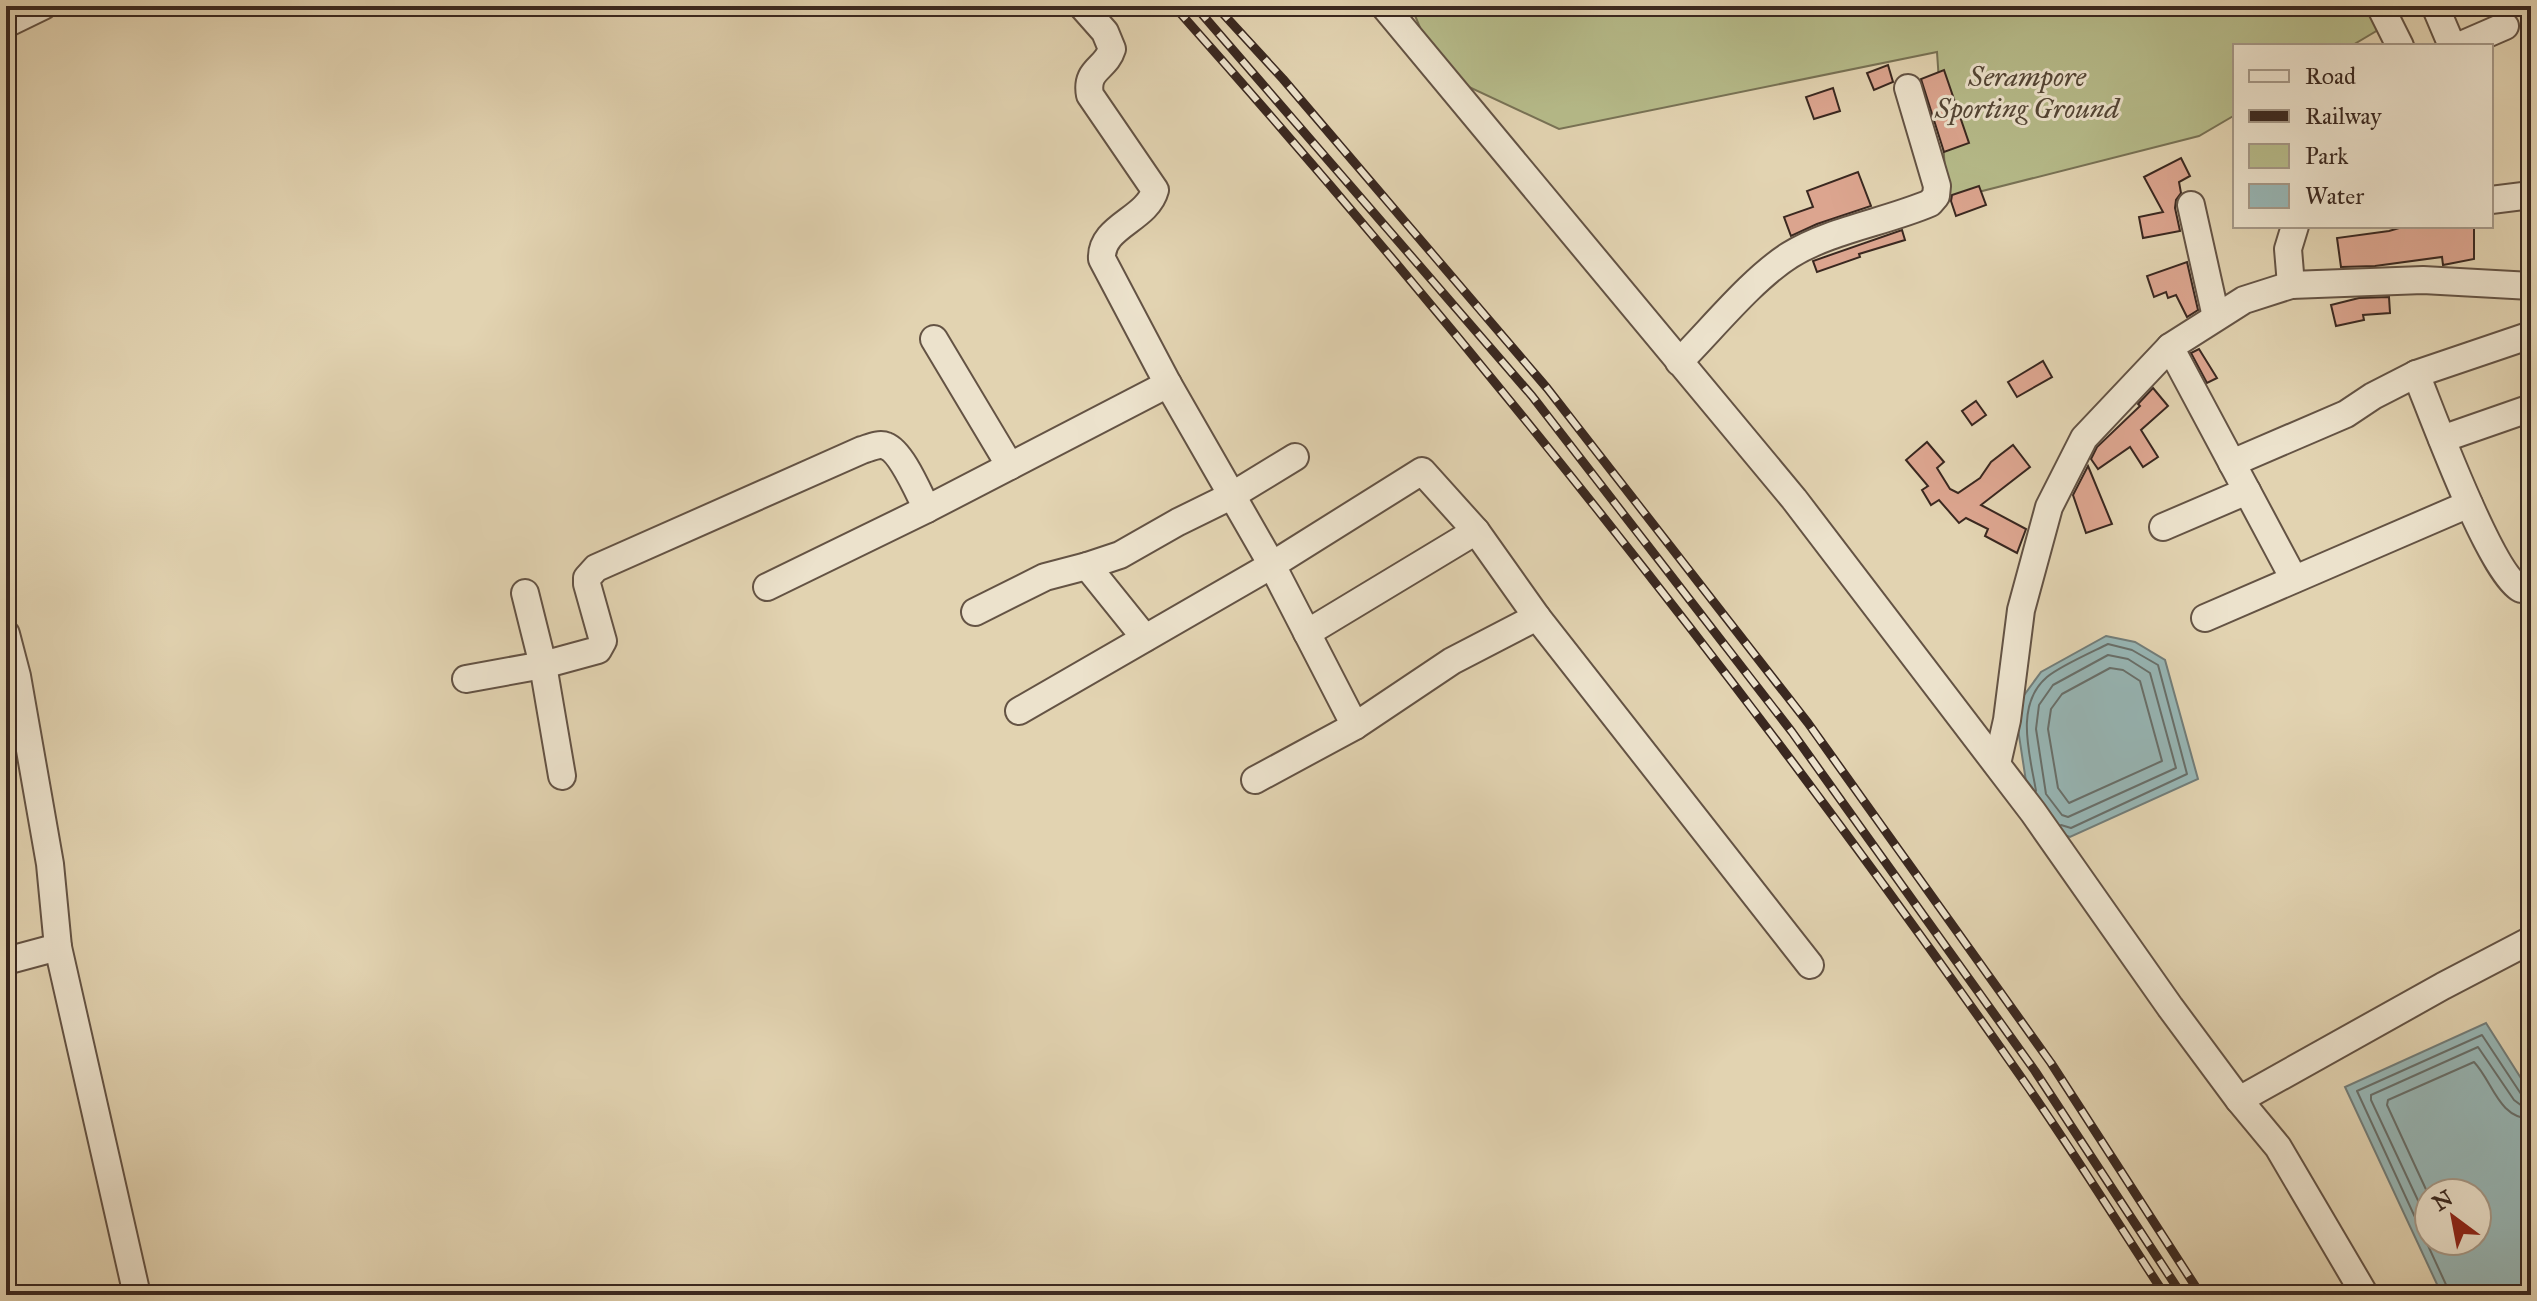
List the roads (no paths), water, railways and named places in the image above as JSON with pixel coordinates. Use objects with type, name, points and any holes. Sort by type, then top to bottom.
[{"type":"street","points":[[6,24],[43,6]]},
{"type":"street","points":[[1082,6],[1105,32],[1112,49],[1110,56],[1091,75],[1088,85],[1090,95],[1155,190],[1144,209],[1105,240],[1102,259],[1168,384],[1272,565],[1355,726]]},
{"type":"street","points":[[1384,6],[1794,499],[1997,764],[2239,1100],[2278,1147],[2365,1295]]},
{"type":"street","points":[[2380,6],[2399,44]]},
{"type":"street","points":[[2435,6],[2451,44]]},
{"type":"street","points":[[2464,44],[2505,26]]},
{"type":"street","points":[[1679,362],[1766,272],[1792,253],[1930,203],[1936,196],[1937,186],[1908,88]]},
{"type":"street","points":[[2493,200],[2531,195]]},
{"type":"street","points":[[2191,205],[2216,317]]},
{"type":"street","points":[[2291,285],[2288,249],[2294,228]]},
{"type":"street","points":[[1997,764],[2007,720],[2021,610],[2049,507],[2084,438],[2170,347],[2244,300],[2291,285],[2423,280],[2531,286]]},
{"type":"street","points":[[2232,463],[2346,414],[2416,374],[2531,335]]},
{"type":"street","points":[[934,339],[1010,466]]},
{"type":"street","points":[[2170,347],[2294,579]]},
{"type":"street","points":[[2416,374],[2469,504],[2512,584],[2521,589],[2531,586]]},
{"type":"street","points":[[767,587],[927,509],[1168,384]]},
{"type":"street","points":[[2442,439],[2531,408]]},
{"type":"street","points":[[466,679],[595,652],[601,648],[603,641],[587,578],[596,568],[862,450],[888,446],[903,465],[927,509]]},
{"type":"street","points":[[975,612],[1045,577],[1120,555],[1231,496],[1295,457]]},
{"type":"street","points":[[1019,711],[1272,565],[1422,471],[1476,531],[1537,617],[1810,965]]},
{"type":"street","points":[[2163,527],[2247,491]]},
{"type":"street","points":[[2205,618],[2469,504]]},
{"type":"street","points":[[1307,633],[1476,531]]},
{"type":"street","points":[[1087,566],[1145,638]]},
{"type":"street","points":[[525,593],[543,665],[562,776]]},
{"type":"street","points":[[1255,780],[1355,726],[1452,661],[1537,617]]},
{"type":"street","points":[[6,634],[17,676],[50,864],[58,947],[137,1295]]},
{"type":"street","points":[[2239,1100],[2531,940]]},
{"type":"street","points":[[6,961],[58,947]]},
{"type":"water","points":[[2106,636],[2135,642],[2165,660],[2198,779],[2070,837],[2051,830],[2029,801],[2018,729],[2022,698],[2041,672]]},
{"type":"water","points":[[2486,1023],[2531,1094],[2531,1295],[2442,1295],[2424,1257],[2493,1257],[2493,1177],[2413,1177],[2413,1233],[2345,1087]]},
{"type":"railway","points":[[1174,6],[1397,264],[1613,529],[1718,664],[1821,800],[2021,1077],[2165,1295]]},
{"type":"railway","points":[[1195,6],[1532,396],[1792,732],[2035,1071],[2182,1295]]},
{"type":"railway","points":[[1216,6],[1283,79],[1547,388],[1808,723],[2051,1063],[2201,1295]]},
{"type":"park label","name":"Serampore Sporting Ground","points":[[2027,92]]}]
